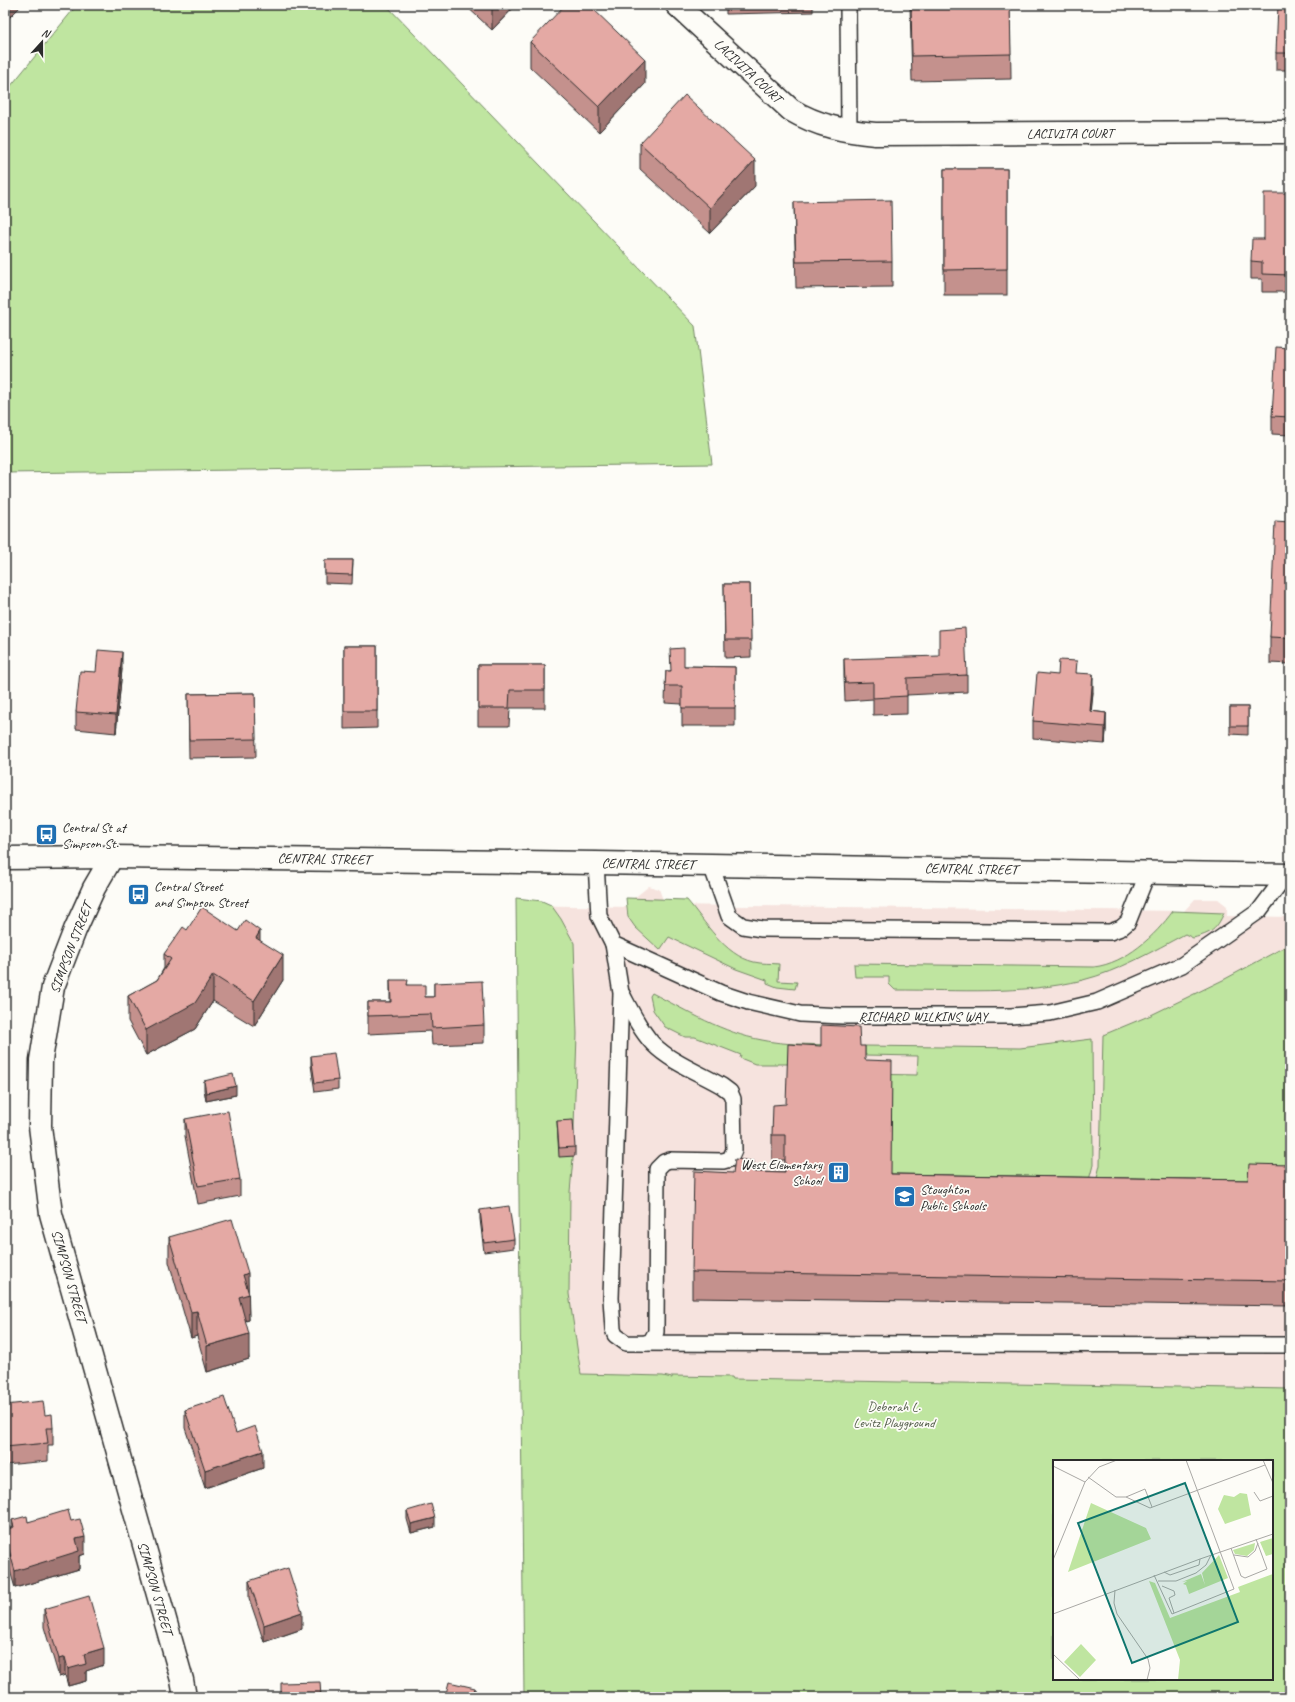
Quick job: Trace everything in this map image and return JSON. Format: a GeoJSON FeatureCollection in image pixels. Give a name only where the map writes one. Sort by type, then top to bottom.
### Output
{"type":"FeatureCollection","features":[{"type":"Feature","properties":{"kind":"street","name":"LACIVITA COURT"},"geometry":{"type":"LineString","coordinates":[[677,5],[791,110],[808,120],[849,131],[898,134],[1290,132]]}},
{"type":"Feature","properties":{"kind":"street","name":"CENTRAL STREET"},"geometry":{"type":"LineString","coordinates":[[5,858],[112,857],[596,863],[1288,875]]}},
{"type":"Feature","properties":{"kind":"street","name":"SIMPSON STREET"},"geometry":{"type":"LineString","coordinates":[[112,857],[94,888],[75,930],[54,987],[41,1060],[40,1126],[51,1214],[182,1680],[185,1697]]}},
{"type":"Feature","properties":{"kind":"lane"},"geometry":{"type":"LineString","coordinates":[[848,5],[849,131]]}},
{"type":"Feature","properties":{"kind":"lane"},"geometry":{"type":"LineString","coordinates":[[596,863],[599,916],[613,944],[621,993],[610,1298],[615,1335],[626,1343],[1290,1345]]}},
{"type":"Feature","properties":{"kind":"lane"},"geometry":{"type":"LineString","coordinates":[[711,865],[729,916],[743,926],[762,929],[1110,932],[1121,928],[1128,922],[1148,872]]}},
{"type":"Feature","properties":{"kind":"lane","name":"RICHARD WILKINS WAY"},"geometry":{"type":"LineString","coordinates":[[613,944],[721,993],[748,1002],[800,1014],[1011,1016],[1042,1014],[1097,1002],[1182,965],[1259,911],[1288,875]]}},
{"type":"Feature","properties":{"kind":"lane"},"geometry":{"type":"LineString","coordinates":[[621,993],[634,1018],[653,1044],[668,1056],[722,1086],[730,1092],[733,1099],[734,1150],[730,1159],[723,1161],[670,1160],[664,1162],[658,1168],[656,1332],[651,1341],[646,1343]]}},
{"type":"Feature","properties":{"kind":"shaded area","name":"Stoughton Public Schools"},"geometry":{"type":"Polygon","coordinates":[[[649,886],[659,889],[665,905],[1184,911],[1195,899],[1218,899],[1227,906],[1227,916],[1290,917],[1290,1697],[524,1697],[517,905],[631,907],[633,899],[649,886]]]}},
{"type":"Feature","properties":{"kind":"green space"},"geometry":{"type":"Polygon","coordinates":[[[77,5],[386,5],[695,326],[712,464],[5,473],[5,93],[77,5]]]}},
{"type":"Feature","properties":{"kind":"green space","name":"Deborah L. Levitz Playground"},"geometry":{"type":"Polygon","coordinates":[[[516,898],[542,901],[551,905],[561,919],[574,943],[577,1034],[573,1158],[570,1192],[569,1294],[581,1374],[663,1376],[672,1378],[672,1376],[732,1377],[733,1379],[1290,1389],[1290,1697],[524,1697],[516,898]]]}},
{"type":"Feature","properties":{"kind":"green space"},"geometry":{"type":"Polygon","coordinates":[[[626,898],[687,900],[724,945],[743,958],[754,962],[779,964],[778,981],[797,982],[795,989],[777,987],[767,983],[767,980],[736,969],[669,937],[660,950],[635,927],[628,917],[626,898]]]}},
{"type":"Feature","properties":{"kind":"green space"},"geometry":{"type":"Polygon","coordinates":[[[1173,911],[1224,913],[1216,927],[1205,934],[1193,938],[1185,934],[1136,960],[1110,971],[1083,980],[1060,985],[990,991],[895,990],[889,984],[889,977],[855,977],[854,964],[1094,967],[1117,960],[1139,947],[1158,930],[1173,911]]]}},
{"type":"Feature","properties":{"kind":"green space"},"geometry":{"type":"Polygon","coordinates":[[[1290,944],[1290,1191],[1091,1203],[1100,1165],[1103,1035],[1151,1015],[1225,979],[1290,944]]]}},
{"type":"Feature","properties":{"kind":"green space"},"geometry":{"type":"Polygon","coordinates":[[[652,993],[719,1027],[748,1037],[779,1043],[832,1045],[791,1064],[755,1064],[740,1058],[741,1055],[695,1037],[685,1037],[665,1027],[653,1010],[650,996],[652,993]]]}},
{"type":"Feature","properties":{"kind":"green space"},"geometry":{"type":"Polygon","coordinates":[[[1092,1039],[1093,1165],[1083,1202],[891,1199],[865,1074],[917,1075],[918,1056],[865,1055],[865,1046],[1020,1048],[1092,1039]]]}},
{"type":"Feature","properties":{"kind":"building"},"geometry":{"type":"Polygon","coordinates":[[[565,5],[589,5],[645,59],[599,107],[530,42],[565,5]]]}},
{"type":"Feature","properties":{"kind":"building"},"geometry":{"type":"Polygon","coordinates":[[[911,5],[1010,5],[1011,54],[912,56],[911,5]]]}},
{"type":"Feature","properties":{"kind":"building"},"geometry":{"type":"Polygon","coordinates":[[[1278,5],[1290,5],[1290,53],[1276,53],[1278,5]]]}},
{"type":"Feature","properties":{"kind":"building"},"geometry":{"type":"Polygon","coordinates":[[[685,95],[755,160],[710,208],[640,143],[685,95]]]}},
{"type":"Feature","properties":{"kind":"building"},"geometry":{"type":"Polygon","coordinates":[[[944,169],[1007,169],[1007,269],[944,270],[944,169]]]}},
{"type":"Feature","properties":{"kind":"building"},"geometry":{"type":"Polygon","coordinates":[[[1264,193],[1290,193],[1290,275],[1262,274],[1262,262],[1251,261],[1252,239],[1264,239],[1264,193]]]}},
{"type":"Feature","properties":{"kind":"building"},"geometry":{"type":"Polygon","coordinates":[[[891,200],[892,261],[796,262],[794,202],[891,200]]]}},
{"type":"Feature","properties":{"kind":"building"},"geometry":{"type":"Polygon","coordinates":[[[1276,347],[1290,348],[1290,417],[1272,416],[1276,347]]]}},
{"type":"Feature","properties":{"kind":"building"},"geometry":{"type":"Polygon","coordinates":[[[1275,521],[1290,522],[1290,638],[1270,637],[1275,521]]]}},
{"type":"Feature","properties":{"kind":"building"},"geometry":{"type":"Polygon","coordinates":[[[325,560],[353,560],[352,575],[325,574],[325,560]]]}},
{"type":"Feature","properties":{"kind":"building"},"geometry":{"type":"Polygon","coordinates":[[[724,584],[750,584],[751,640],[725,640],[724,584]]]}},
{"type":"Feature","properties":{"kind":"building"},"geometry":{"type":"Polygon","coordinates":[[[965,628],[967,675],[907,678],[907,696],[873,698],[873,682],[845,683],[844,659],[939,656],[939,630],[965,628]]]}},
{"type":"Feature","properties":{"kind":"building"},"geometry":{"type":"Polygon","coordinates":[[[344,646],[377,646],[377,711],[344,711],[344,646]]]}},
{"type":"Feature","properties":{"kind":"building"},"geometry":{"type":"Polygon","coordinates":[[[684,648],[684,666],[735,667],[735,708],[682,708],[682,686],[665,686],[666,671],[671,671],[670,649],[684,648]]]}},
{"type":"Feature","properties":{"kind":"building"},"geometry":{"type":"Polygon","coordinates":[[[98,650],[122,652],[116,715],[76,712],[80,671],[96,672],[98,650]]]}},
{"type":"Feature","properties":{"kind":"building"},"geometry":{"type":"Polygon","coordinates":[[[1059,660],[1077,661],[1076,673],[1093,674],[1090,711],[1106,713],[1105,727],[1033,721],[1037,673],[1058,675],[1059,660]]]}},
{"type":"Feature","properties":{"kind":"building"},"geometry":{"type":"Polygon","coordinates":[[[478,665],[545,665],[545,690],[510,690],[509,708],[478,708],[478,665]]]}},
{"type":"Feature","properties":{"kind":"building"},"geometry":{"type":"Polygon","coordinates":[[[255,693],[256,739],[189,740],[188,694],[255,693]]]}},
{"type":"Feature","properties":{"kind":"building"},"geometry":{"type":"Polygon","coordinates":[[[1230,707],[1248,707],[1248,726],[1230,726],[1230,707]]]}},
{"type":"Feature","properties":{"kind":"building"},"geometry":{"type":"Polygon","coordinates":[[[202,907],[238,931],[245,920],[260,931],[256,938],[283,955],[254,1001],[213,975],[195,1003],[146,1030],[128,996],[157,980],[171,959],[164,954],[183,927],[187,930],[202,907]]]}},
{"type":"Feature","properties":{"kind":"building"},"geometry":{"type":"Polygon","coordinates":[[[390,980],[408,980],[407,985],[425,985],[425,997],[434,997],[434,983],[482,981],[484,1025],[432,1028],[431,1014],[368,1016],[368,1002],[391,1002],[390,980]]]}},
{"type":"Feature","properties":{"kind":"building","name":"West Elementary School"},"geometry":{"type":"Polygon","coordinates":[[[821,1025],[859,1027],[860,1046],[865,1046],[865,1060],[892,1061],[891,1174],[1248,1180],[1249,1164],[1290,1165],[1290,1281],[692,1272],[694,1171],[733,1173],[735,1159],[754,1161],[754,1172],[785,1173],[785,1135],[772,1135],[773,1105],[786,1104],[788,1044],[821,1046],[821,1025]]]}},
{"type":"Feature","properties":{"kind":"building"},"geometry":{"type":"Polygon","coordinates":[[[334,1053],[338,1080],[315,1083],[311,1056],[334,1053]]]}},
{"type":"Feature","properties":{"kind":"building"},"geometry":{"type":"Polygon","coordinates":[[[233,1074],[236,1086],[206,1093],[204,1081],[233,1074]]]}},
{"type":"Feature","properties":{"kind":"building"},"geometry":{"type":"Polygon","coordinates":[[[228,1111],[240,1179],[198,1186],[185,1119],[228,1111]]]}},
{"type":"Feature","properties":{"kind":"building"},"geometry":{"type":"Polygon","coordinates":[[[573,1120],[575,1147],[559,1148],[557,1121],[573,1120]]]}},
{"type":"Feature","properties":{"kind":"building"},"geometry":{"type":"Polygon","coordinates":[[[509,1206],[514,1239],[484,1243],[480,1210],[509,1206]]]}},
{"type":"Feature","properties":{"kind":"building"},"geometry":{"type":"Polygon","coordinates":[[[232,1219],[248,1273],[243,1275],[249,1294],[239,1297],[249,1334],[207,1346],[197,1311],[191,1312],[169,1237],[232,1219]]]}},
{"type":"Feature","properties":{"kind":"building"},"geometry":{"type":"Polygon","coordinates":[[[224,1397],[236,1433],[255,1426],[263,1451],[205,1470],[185,1410],[224,1397]]]}},
{"type":"Feature","properties":{"kind":"building"},"geometry":{"type":"Polygon","coordinates":[[[43,1401],[45,1415],[52,1414],[53,1428],[46,1428],[48,1443],[5,1447],[5,1405],[43,1401]]]}},
{"type":"Feature","properties":{"kind":"building"},"geometry":{"type":"Polygon","coordinates":[[[431,1504],[435,1518],[411,1524],[407,1511],[431,1504]]]}},
{"type":"Feature","properties":{"kind":"building"},"geometry":{"type":"Polygon","coordinates":[[[68,1510],[71,1521],[80,1519],[85,1537],[76,1539],[79,1551],[15,1571],[5,1536],[5,1530],[14,1527],[12,1520],[27,1516],[28,1522],[68,1510]]]}},
{"type":"Feature","properties":{"kind":"building"},"geometry":{"type":"Polygon","coordinates":[[[288,1568],[302,1612],[264,1625],[249,1581],[288,1568]]]}},
{"type":"Feature","properties":{"kind":"building"},"geometry":{"type":"Polygon","coordinates":[[[89,1596],[104,1648],[84,1654],[86,1664],[68,1669],[65,1657],[59,1659],[44,1609],[89,1596]]]}},
{"type":"Feature","properties":{"kind":"building"},"geometry":{"type":"Polygon","coordinates":[[[320,1682],[321,1697],[281,1697],[281,1683],[320,1682]]]}},
{"type":"Feature","properties":{"kind":"building"},"geometry":{"type":"Polygon","coordinates":[[[449,1682],[475,1688],[473,1697],[445,1697],[449,1682]]]}},
{"type":"Feature","properties":{"kind":"place","name":"Central St at Simpson St."},"geometry":{"type":"Point","coordinates":[46,835]}},
{"type":"Feature","properties":{"kind":"place","name":"Central Street and Simpson Street"},"geometry":{"type":"Point","coordinates":[139,894]}},
{"type":"Feature","properties":{"kind":"place","name":"West Elementary School"},"geometry":{"type":"Point","coordinates":[838,1172]}},
{"type":"Feature","properties":{"kind":"place","name":"Stoughton Public Schools"},"geometry":{"type":"Point","coordinates":[905,1197]}}]}
